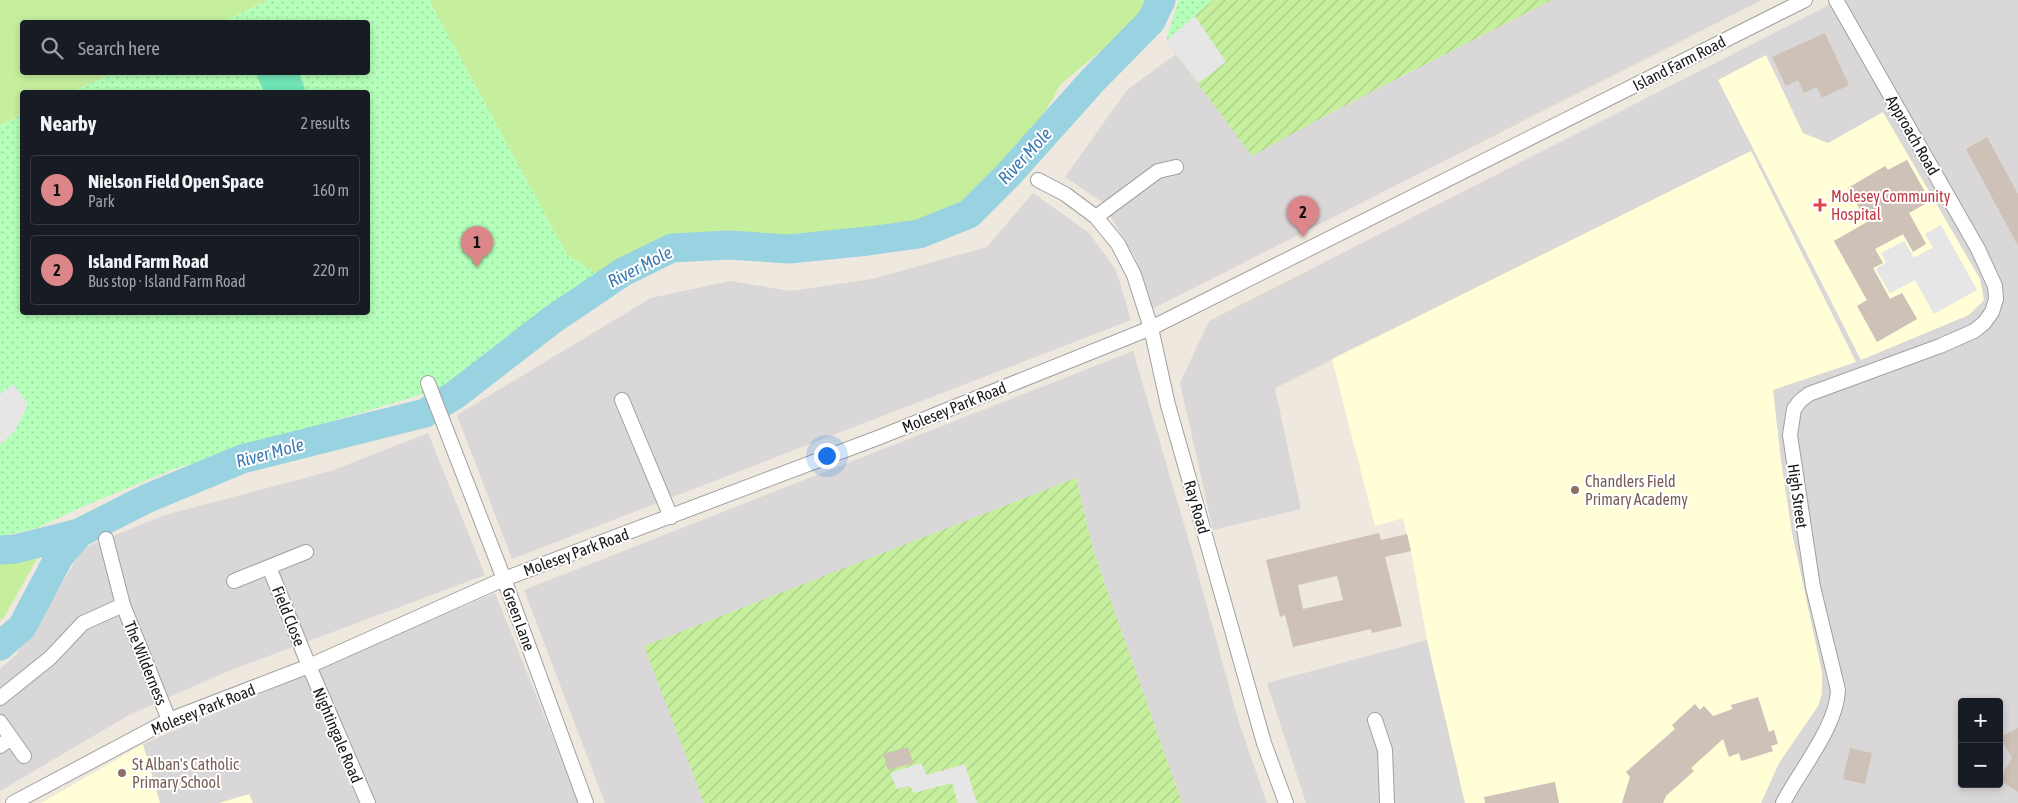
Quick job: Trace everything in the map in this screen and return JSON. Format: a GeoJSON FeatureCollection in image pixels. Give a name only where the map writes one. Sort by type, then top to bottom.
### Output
{"type":"FeatureCollection","features":[{"type":"Feature","properties":{"kind":"street","name":"Island Farm Road"},"geometry":{"type":"LineString","coordinates":[[1151,328],[1805,0]]}},
{"type":"Feature","properties":{"kind":"street","name":"Approach Road"},"geometry":{"type":"LineString","coordinates":[[1836,0],[1978,249],[1994,286],[1996,299]]}},
{"type":"Feature","properties":{"kind":"street"},"geometry":{"type":"LineString","coordinates":[[1096,217],[1158,171],[1176,167]]}},
{"type":"Feature","properties":{"kind":"street","name":"Ray Road"},"geometry":{"type":"LineString","coordinates":[[1038,180],[1065,194],[1096,217],[1118,244],[1134,275],[1151,328],[1168,405],[1264,743],[1286,803]]}},
{"type":"Feature","properties":{"kind":"street","name":"High Street"},"geometry":{"type":"LineString","coordinates":[[1783,803],[1831,719],[1838,703],[1838,690],[1813,588],[1800,509],[1790,435],[1794,409],[1809,394],[1940,346],[1974,331],[1984,323],[1992,312],[1996,299]]}},
{"type":"Feature","properties":{"kind":"street","name":"Molesey Park Road"},"geometry":{"type":"LineString","coordinates":[[13,803],[169,720],[309,666],[504,579],[880,437],[1151,328]]}},
{"type":"Feature","properties":{"kind":"street","name":"Green Lane"},"geometry":{"type":"LineString","coordinates":[[429,388],[504,579],[586,803]]}},
{"type":"Feature","properties":{"kind":"street"},"geometry":{"type":"LineString","coordinates":[[622,400],[671,517]]}},
{"type":"Feature","properties":{"kind":"street","name":"The Wilderness"},"geometry":{"type":"LineString","coordinates":[[106,540],[123,605],[169,720]]}},
{"type":"Feature","properties":{"kind":"street","name":"Field Close"},"geometry":{"type":"LineString","coordinates":[[234,581],[306,552]]}},
{"type":"Feature","properties":{"kind":"street","name":"Field Close"},"geometry":{"type":"LineString","coordinates":[[269,566],[309,666]]}},
{"type":"Feature","properties":{"kind":"street","name":"The Wilderness"},"geometry":{"type":"LineString","coordinates":[[0,698],[50,658],[83,623],[123,605]]}},
{"type":"Feature","properties":{"kind":"street","name":"Nightingale Road"},"geometry":{"type":"LineString","coordinates":[[309,666],[368,803]]}},
{"type":"Feature","properties":{"kind":"street"},"geometry":{"type":"LineString","coordinates":[[1375,720],[1385,750],[1387,803]]}},
{"type":"Feature","properties":{"kind":"street"},"geometry":{"type":"LineString","coordinates":[[0,722],[6,742],[24,756]]}},
{"type":"Feature","properties":{"kind":"shaded area"},"geometry":{"type":"Polygon","coordinates":[[[1552,0],[1762,0],[1152,309],[1136,259],[1102,202],[1065,177],[1127,90],[1176,54],[1252,155],[1552,0]]]}},
{"type":"Feature","properties":{"kind":"shaded area"},"geometry":{"type":"Polygon","coordinates":[[[1839,0],[2018,0],[2018,803],[1761,803],[1779,763],[1818,706],[1822,693],[1822,673],[1792,533],[1773,390],[1855,362],[1751,151],[1275,388],[1301,509],[1213,530],[1180,383],[1209,321],[1839,0]]]}},
{"type":"Feature","properties":{"kind":"shaded area"},"geometry":{"type":"Polygon","coordinates":[[[1195,16],[1226,62],[1198,83],[1166,41],[1195,16]]]}},
{"type":"Feature","properties":{"kind":"shaded area","name":"Molesey Community Hospital"},"geometry":{"type":"Polygon","coordinates":[[[1766,55],[1803,133],[1828,143],[1883,112],[1980,279],[1984,300],[1969,315],[1861,360],[1718,80],[1766,55]],[[1907,160],[1888,170],[1885,167],[1848,188],[1860,209],[1878,198],[1886,212],[1834,241],[1867,300],[1877,342],[1917,319],[1902,293],[1890,299],[1873,268],[1883,263],[1875,249],[1903,234],[1913,251],[1926,244],[1909,213],[1930,201],[1907,160]],[[1904,241],[1886,263],[1876,269],[1890,293],[1915,279],[1933,248],[1914,258],[1904,241]]]}},
{"type":"Feature","properties":{"kind":"shaded area","name":"Chandlers Field Primary Academy"},"geometry":{"type":"Polygon","coordinates":[[[1751,151],[1856,362],[1773,390],[1792,533],[1822,673],[1822,693],[1818,706],[1779,763],[1761,803],[1663,803],[1666,796],[1689,766],[1729,734],[1704,706],[1700,710],[1695,705],[1672,725],[1675,729],[1626,772],[1630,777],[1622,803],[1559,803],[1554,782],[1499,794],[1501,803],[1465,803],[1427,640],[1403,518],[1375,526],[1332,359],[1751,151]],[[1758,697],[1731,705],[1729,756],[1739,753],[1742,761],[1773,751],[1771,746],[1774,730],[1769,732],[1758,697]]]}},
{"type":"Feature","properties":{"kind":"shaded area"},"geometry":{"type":"Polygon","coordinates":[[[1033,193],[1089,233],[1116,270],[1131,320],[512,559],[457,415],[651,298],[730,281],[791,291],[872,279],[987,247],[1033,193]]]}},
{"type":"Feature","properties":{"kind":"shaded area"},"geometry":{"type":"Polygon","coordinates":[[[1941,225],[1977,290],[1934,314],[1915,280],[1890,293],[1876,269],[1886,263],[1881,253],[1904,241],[1914,258],[1933,248],[1925,234],[1941,225]]]}},
{"type":"Feature","properties":{"kind":"shaded area"},"geometry":{"type":"Polygon","coordinates":[[[1133,351],[1191,548],[1239,723],[1267,803],[1182,803],[1093,550],[1076,478],[645,646],[704,803],[605,803],[524,590],[1133,351]]]}},
{"type":"Feature","properties":{"kind":"shaded area"},"geometry":{"type":"Polygon","coordinates":[[[13,384],[28,404],[16,429],[2,444],[0,443],[0,394],[13,384]]]}},
{"type":"Feature","properties":{"kind":"shaded area"},"geometry":{"type":"Polygon","coordinates":[[[428,433],[485,575],[226,672],[129,715],[0,791],[0,669],[16,655],[83,548],[165,515],[331,471],[428,433]]]}},
{"type":"Feature","properties":{"kind":"shaded area"},"geometry":{"type":"Polygon","coordinates":[[[495,593],[579,803],[41,803],[143,744],[495,593]]]}},
{"type":"Feature","properties":{"kind":"shaded area"},"geometry":{"type":"Polygon","coordinates":[[[1427,640],[1465,803],[1306,803],[1267,683],[1427,640]]]}},
{"type":"Feature","properties":{"kind":"shaded area","name":"St Alban's Catholic Primary School"},"geometry":{"type":"Polygon","coordinates":[[[143,744],[160,803],[41,803],[143,744]]]}},
{"type":"Feature","properties":{"kind":"shaded area"},"geometry":{"type":"Polygon","coordinates":[[[921,763],[927,775],[965,764],[977,803],[958,803],[952,783],[914,793],[910,786],[897,789],[890,773],[921,763]]]}},
{"type":"Feature","properties":{"kind":"shaded area","name":"St Alban's Catholic Primary School"},"geometry":{"type":"Polygon","coordinates":[[[249,794],[253,803],[219,803],[249,794]]]}},
{"type":"Feature","properties":{"kind":"green space"},"geometry":{"type":"Polygon","coordinates":[[[0,0],[269,0],[225,20],[20,20],[20,75],[109,75],[76,90],[20,90],[20,116],[0,125],[0,0]]]}},
{"type":"Feature","properties":{"kind":"green space"},"geometry":{"type":"Polygon","coordinates":[[[269,0],[429,0],[567,255],[604,278],[531,324],[448,383],[430,392],[174,469],[37,528],[0,537],[0,125],[20,116],[20,315],[370,315],[370,90],[76,90],[109,75],[370,75],[370,20],[225,20],[269,0]]]}},
{"type":"Feature","properties":{"kind":"green space"},"geometry":{"type":"Polygon","coordinates":[[[429,0],[1150,0],[1148,8],[1133,24],[1061,84],[1033,132],[966,199],[927,218],[878,230],[799,240],[714,231],[645,245],[604,278],[567,255],[429,0]]]}},
{"type":"Feature","properties":{"kind":"green space"},"geometry":{"type":"Polygon","coordinates":[[[1179,0],[1213,0],[1166,41],[1179,0]]]}},
{"type":"Feature","properties":{"kind":"green space"},"geometry":{"type":"Polygon","coordinates":[[[1213,0],[1552,0],[1334,111],[1252,156],[1166,41],[1213,0]]]}},
{"type":"Feature","properties":{"kind":"green space"},"geometry":{"type":"Polygon","coordinates":[[[257,75],[300,75],[305,90],[263,90],[257,75]]]}},
{"type":"Feature","properties":{"kind":"green space"},"geometry":{"type":"Polygon","coordinates":[[[1076,478],[1093,550],[1182,803],[704,803],[644,646],[1076,478]]]}},
{"type":"Feature","properties":{"kind":"green space"},"geometry":{"type":"Polygon","coordinates":[[[38,557],[3,619],[0,619],[0,561],[38,557]]]}},
{"type":"Feature","properties":{"kind":"building"},"geometry":{"type":"Polygon","coordinates":[[[1825,33],[1849,85],[1822,98],[1817,87],[1804,93],[1798,80],[1786,86],[1772,57],[1825,33]]]}},
{"type":"Feature","properties":{"kind":"building"},"geometry":{"type":"Polygon","coordinates":[[[1987,137],[2018,194],[2018,246],[1966,149],[1987,137]]]}},
{"type":"Feature","properties":{"kind":"building"},"geometry":{"type":"Polygon","coordinates":[[[1907,160],[1930,201],[1909,213],[1926,244],[1913,252],[1903,234],[1875,249],[1883,263],[1873,268],[1890,299],[1902,293],[1917,319],[1877,342],[1857,306],[1867,300],[1834,241],[1867,222],[1848,188],[1885,166],[1888,170],[1907,160]]]}},
{"type":"Feature","properties":{"kind":"building"},"geometry":{"type":"Polygon","coordinates":[[[1379,533],[1381,540],[1407,534],[1411,551],[1385,557],[1402,626],[1372,633],[1371,629],[1293,647],[1285,615],[1280,617],[1266,560],[1379,533]],[[1337,576],[1298,585],[1303,609],[1343,600],[1337,576]]]}},
{"type":"Feature","properties":{"kind":"building"},"geometry":{"type":"Polygon","coordinates":[[[1758,697],[1769,732],[1774,730],[1778,744],[1771,746],[1773,751],[1741,761],[1739,753],[1729,757],[1723,739],[1691,768],[1694,771],[1666,796],[1663,803],[1622,803],[1630,777],[1626,772],[1675,729],[1672,725],[1695,704],[1700,710],[1704,706],[1713,716],[1733,709],[1731,705],[1758,697]]]}},
{"type":"Feature","properties":{"kind":"building"},"geometry":{"type":"Polygon","coordinates":[[[2018,728],[2018,792],[2003,783],[2003,773],[2012,758],[2003,742],[2003,736],[2018,728]]]}},
{"type":"Feature","properties":{"kind":"building"},"geometry":{"type":"Polygon","coordinates":[[[908,747],[913,763],[888,770],[883,754],[908,747]]]}},
{"type":"Feature","properties":{"kind":"building"},"geometry":{"type":"Polygon","coordinates":[[[1850,748],[1872,753],[1865,784],[1843,779],[1850,748]]]}},
{"type":"Feature","properties":{"kind":"building"},"geometry":{"type":"Polygon","coordinates":[[[1555,782],[1559,803],[1485,803],[1484,797],[1555,782]]]}},
{"type":"Feature","properties":{"kind":"waterway","name":"River Mole"},"geometry":{"type":"LineString","coordinates":[[0,550],[15,549],[79,533],[146,499],[242,459],[425,413],[455,395],[552,320],[623,272],[672,248],[729,245],[789,249],[868,241],[919,234],[969,214],[1008,175],[1093,80],[1151,21],[1161,0]]}},
{"type":"Feature","properties":{"kind":"waterway","name":"River Mole"},"geometry":{"type":"LineString","coordinates":[[0,646],[22,627],[59,557],[79,533]]}},
{"type":"Feature","properties":{"kind":"place","name":"Molesey Community Hospital"},"geometry":{"type":"Point","coordinates":[1820,205]}},
{"type":"Feature","properties":{"kind":"place","name":"Island Farm Road"},"geometry":{"type":"Point","coordinates":[1303,237]}},
{"type":"Feature","properties":{"kind":"place","name":"Nielson Field Open Space"},"geometry":{"type":"Point","coordinates":[477,267]}},
{"type":"Feature","properties":{"kind":"place","name":"Chandlers Field Primary Academy"},"geometry":{"type":"Point","coordinates":[1575,490]}},
{"type":"Feature","properties":{"kind":"place","name":"St Alban's Catholic Primary School"},"geometry":{"type":"Point","coordinates":[122,773]}}]}
